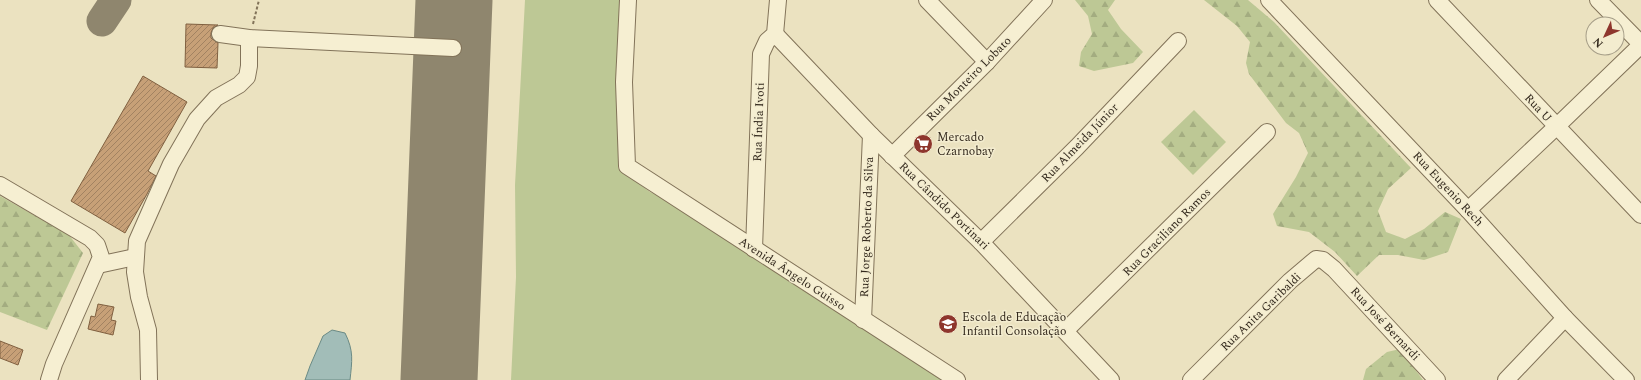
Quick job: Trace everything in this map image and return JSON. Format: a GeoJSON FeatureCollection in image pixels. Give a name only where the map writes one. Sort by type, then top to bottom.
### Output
{"type":"FeatureCollection","features":[{"type":"Feature","properties":{"kind":"street","name":"Avenida Ângelo Guisso"},"geometry":{"type":"LineString","coordinates":[[628,0],[624,82],[627,166],[958,380]]}},
{"type":"Feature","properties":{"kind":"street"},"geometry":{"type":"LineString","coordinates":[[775,34],[778,0]]}},
{"type":"Feature","properties":{"kind":"street"},"geometry":{"type":"LineString","coordinates":[[927,0],[987,62]]}},
{"type":"Feature","properties":{"kind":"street","name":"Rua Monteiro Lobato"},"geometry":{"type":"LineString","coordinates":[[892,156],[987,62],[1044,0]]}},
{"type":"Feature","properties":{"kind":"street","name":"Rua U"},"geometry":{"type":"LineString","coordinates":[[1436,0],[1641,215]]}},
{"type":"Feature","properties":{"kind":"street"},"geometry":{"type":"LineString","coordinates":[[1468,210],[1641,44],[1598,0]]}},
{"type":"Feature","properties":{"kind":"street","name":"Rua Eugenio Rech"},"geometry":{"type":"LineString","coordinates":[[1275,2],[1468,210],[1565,318],[1626,380]]}},
{"type":"Feature","properties":{"kind":"street"},"geometry":{"type":"LineString","coordinates":[[220,34],[249,38],[453,48]]}},
{"type":"Feature","properties":{"kind":"street","name":"Rua Cândido Portinari"},"geometry":{"type":"LineString","coordinates":[[775,34],[871,135],[981,242],[1111,380]]}},
{"type":"Feature","properties":{"kind":"street","name":"Rua Índia Ivoti"},"geometry":{"type":"LineString","coordinates":[[754,249],[761,54],[767,41],[775,34]]}},
{"type":"Feature","properties":{"kind":"street"},"geometry":{"type":"LineString","coordinates":[[149,380],[148,330],[139,297],[135,272],[137,241],[171,164],[197,119],[216,98],[239,85],[247,77],[249,66],[249,38]]}},
{"type":"Feature","properties":{"kind":"street","name":"Rua Almeida Júnior"},"geometry":{"type":"LineString","coordinates":[[981,242],[1077,147],[1178,41]]}},
{"type":"Feature","properties":{"kind":"street","name":"Rua Graciliano Ramos"},"geometry":{"type":"LineString","coordinates":[[1065,331],[1268,132]]}},
{"type":"Feature","properties":{"kind":"street","name":"Rua Jorge Roberto da Silva"},"geometry":{"type":"LineString","coordinates":[[863,320],[871,135]]}},
{"type":"Feature","properties":{"kind":"street"},"geometry":{"type":"LineString","coordinates":[[0,185],[90,238],[97,245],[101,257],[54,364],[49,380]]}},
{"type":"Feature","properties":{"kind":"street"},"geometry":{"type":"LineString","coordinates":[[98,265],[135,257]]}},
{"type":"Feature","properties":{"kind":"street","name":"Rua Anita Garibaldi"},"geometry":{"type":"LineString","coordinates":[[1191,380],[1290,281],[1316,259],[1323,260],[1334,269]]}},
{"type":"Feature","properties":{"kind":"street","name":"Rua José Bernardi"},"geometry":{"type":"LineString","coordinates":[[1334,269],[1437,380]]}},
{"type":"Feature","properties":{"kind":"street"},"geometry":{"type":"LineString","coordinates":[[1506,380],[1565,318]]}},
{"type":"Feature","properties":{"kind":"path"},"geometry":{"type":"LineString","coordinates":[[249,38],[259,0]]}},
{"type":"Feature","properties":{"kind":"green space"},"geometry":{"type":"Polygon","coordinates":[[[525,0],[620,0],[618,168],[650,192],[667,200],[947,380],[511,380],[516,277],[515,185],[525,0]]]}},
{"type":"Feature","properties":{"kind":"green space"},"geometry":{"type":"Polygon","coordinates":[[[1075,0],[1115,0],[1108,10],[1121,29],[1143,52],[1133,63],[1094,71],[1079,66],[1081,52],[1092,34],[1088,16],[1075,0]]]}},
{"type":"Feature","properties":{"kind":"green space"},"geometry":{"type":"Polygon","coordinates":[[[1204,0],[1248,0],[1274,22],[1411,168],[1388,189],[1378,211],[1386,232],[1405,239],[1424,229],[1445,212],[1461,219],[1448,252],[1424,260],[1398,255],[1379,255],[1357,276],[1335,252],[1309,232],[1277,226],[1273,214],[1296,177],[1308,153],[1299,133],[1286,123],[1249,74],[1246,63],[1250,42],[1237,26],[1204,0]]]}},
{"type":"Feature","properties":{"kind":"green space"},"geometry":{"type":"Polygon","coordinates":[[[1194,110],[1226,142],[1193,175],[1161,142],[1194,110]]]}},
{"type":"Feature","properties":{"kind":"green space"},"geometry":{"type":"Polygon","coordinates":[[[0,196],[69,235],[83,253],[47,330],[0,312],[0,196]]]}},
{"type":"Feature","properties":{"kind":"green space"},"geometry":{"type":"Polygon","coordinates":[[[1400,349],[1423,380],[1363,380],[1366,369],[1387,352],[1400,349]]]}},
{"type":"Feature","properties":{"kind":"water"},"geometry":{"type":"Polygon","coordinates":[[[332,330],[345,333],[348,339],[352,356],[350,380],[305,380],[323,336],[332,330]]]}},
{"type":"Feature","properties":{"kind":"building"},"geometry":{"type":"Polygon","coordinates":[[[186,24],[218,25],[213,28],[211,33],[211,38],[218,43],[217,68],[185,67],[186,24]]]}},
{"type":"Feature","properties":{"kind":"building"},"geometry":{"type":"Polygon","coordinates":[[[143,76],[187,102],[148,171],[156,176],[125,233],[71,201],[143,76]]]}},
{"type":"Feature","properties":{"kind":"building"},"geometry":{"type":"Polygon","coordinates":[[[98,304],[114,307],[111,320],[116,321],[113,335],[88,329],[91,316],[95,317],[98,304]]]}},
{"type":"Feature","properties":{"kind":"building"},"geometry":{"type":"Polygon","coordinates":[[[0,341],[23,350],[18,365],[0,358],[0,341]]]}},
{"type":"Feature","properties":{"kind":"taxiway"},"geometry":{"type":"LineString","coordinates":[[102,21],[116,0]]}},
{"type":"Feature","properties":{"kind":"taxiway"},"geometry":{"type":"LineString","coordinates":[[450,0],[454,12]]}},
{"type":"Feature","properties":{"kind":"runway"},"geometry":{"type":"LineString","coordinates":[[439,380],[454,0]]}},
{"type":"Feature","properties":{"kind":"place","name":"Mercado Czarnobay"},"geometry":{"type":"Point","coordinates":[923,144]}},
{"type":"Feature","properties":{"kind":"place","name":"Escola de Educação Infantil Consolação"},"geometry":{"type":"Point","coordinates":[948,324]}}]}
